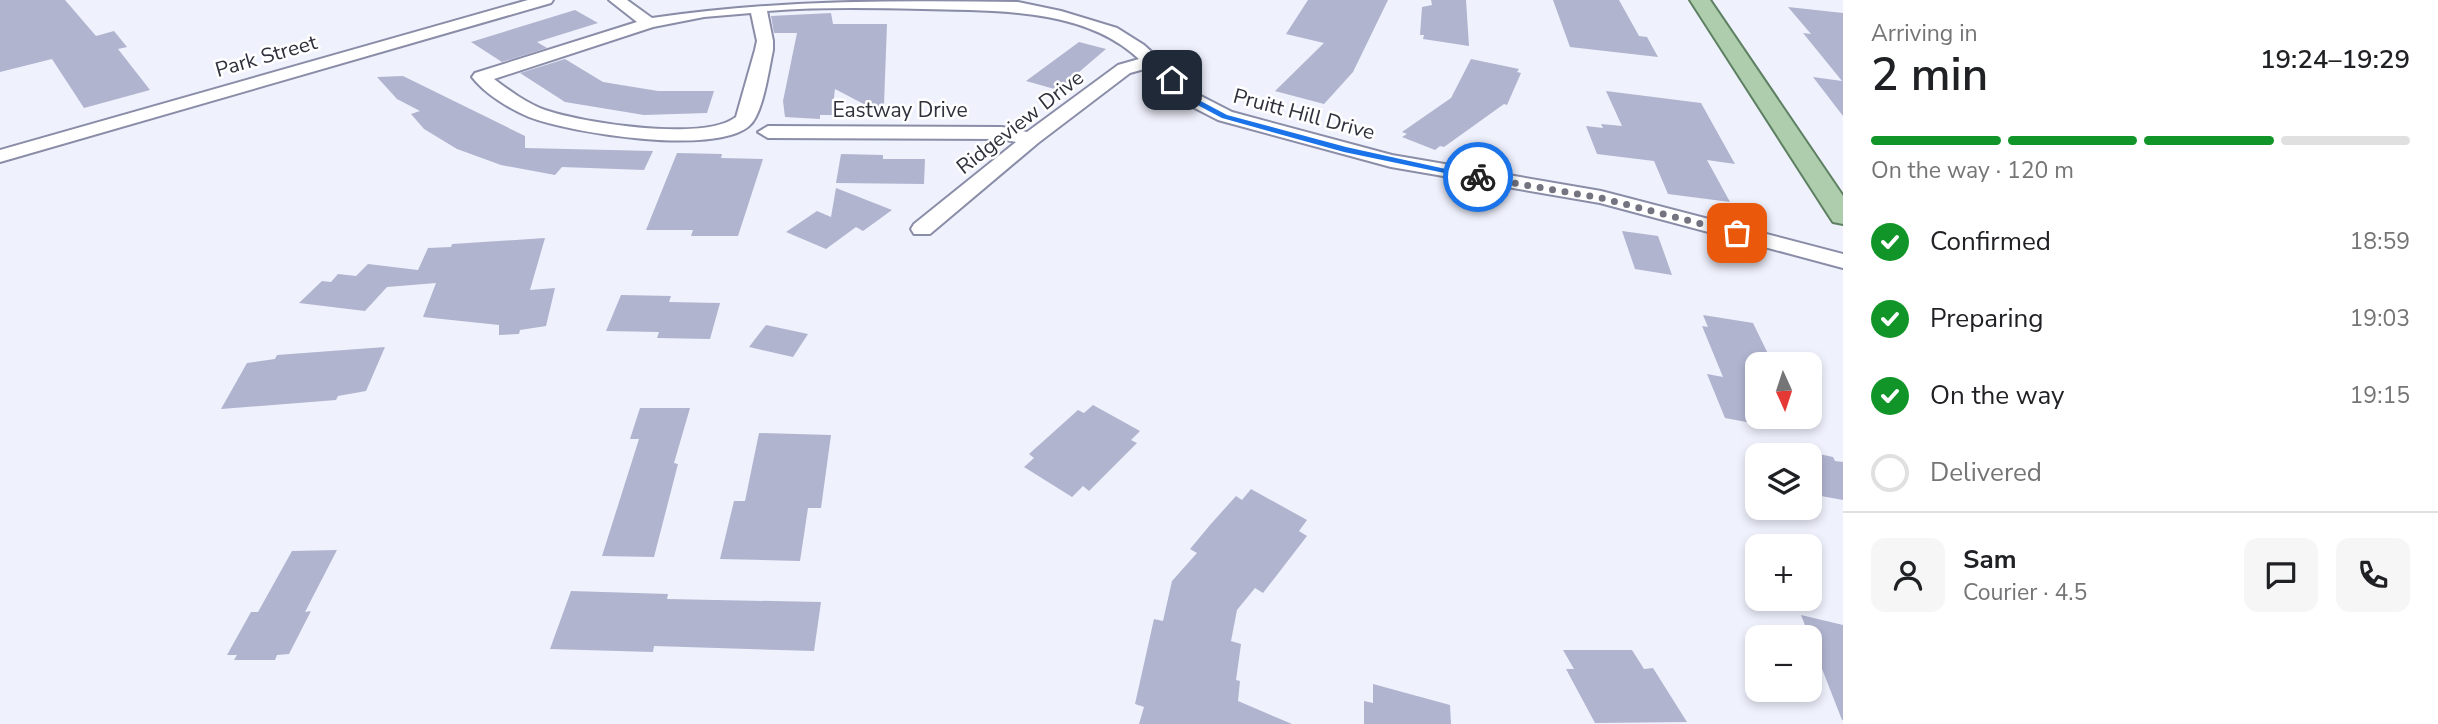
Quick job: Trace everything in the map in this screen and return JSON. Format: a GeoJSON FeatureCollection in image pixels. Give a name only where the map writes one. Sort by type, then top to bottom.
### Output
{"type":"FeatureCollection","features":[{"type":"Feature","properties":{"kind":"main road"},"geometry":{"type":"LineString","coordinates":[[1700,0],[1843,216]]}},
{"type":"Feature","properties":{"kind":"street","name":"Park Street"},"geometry":{"type":"LineString","coordinates":[[0,156],[545,0]]}},
{"type":"Feature","properties":{"kind":"street"},"geometry":{"type":"LineString","coordinates":[[617,0],[649,23]]}},
{"type":"Feature","properties":{"kind":"street","name":"Pruitt Hill Drive"},"geometry":{"type":"LineString","coordinates":[[758,6],[764,50],[745,119],[735,127],[718,132],[645,133],[576,125],[527,109],[481,77],[649,23],[693,13],[758,6],[844,2],[1018,7],[1055,14],[1111,32],[1129,42],[1152,61],[1192,99],[1206,108],[1253,125],[1391,161],[1601,198],[1843,261]]}},
{"type":"Feature","properties":{"kind":"street","name":"Ridgeview Drive"},"geometry":{"type":"LineString","coordinates":[[922,229],[1031,139],[1124,69],[1152,61]]}},
{"type":"Feature","properties":{"kind":"street","name":"Eastway Drive"},"geometry":{"type":"LineString","coordinates":[[768,132],[1002,133],[1031,139]]}},
{"type":"Feature","properties":{"kind":"building"},"geometry":{"type":"Polygon","coordinates":[[[0,0],[65,0],[96,36],[114,31],[127,47],[118,49],[150,90],[84,108],[52,59],[0,72],[0,0]]]}},
{"type":"Feature","properties":{"kind":"building"},"geometry":{"type":"Polygon","coordinates":[[[1308,0],[1388,0],[1353,72],[1324,104],[1275,91],[1324,43],[1286,34],[1308,0]]]}},
{"type":"Feature","properties":{"kind":"building"},"geometry":{"type":"Polygon","coordinates":[[[1431,0],[1466,0],[1469,46],[1423,39],[1424,35],[1420,35],[1422,7],[1432,5],[1431,0]]]}},
{"type":"Feature","properties":{"kind":"building"},"geometry":{"type":"Polygon","coordinates":[[[1553,0],[1619,0],[1639,36],[1647,37],[1658,57],[1570,47],[1553,0]]]}},
{"type":"Feature","properties":{"kind":"building"},"geometry":{"type":"Polygon","coordinates":[[[1788,7],[1843,13],[1843,116],[1813,77],[1842,81],[1803,33],[1811,34],[1788,7]]]}},
{"type":"Feature","properties":{"kind":"building"},"geometry":{"type":"Polygon","coordinates":[[[575,10],[598,23],[537,42],[547,48],[502,62],[471,42],[575,10]]]}},
{"type":"Feature","properties":{"kind":"building"},"geometry":{"type":"Polygon","coordinates":[[[831,13],[833,24],[887,24],[884,104],[875,110],[835,89],[832,115],[820,115],[820,119],[785,117],[783,101],[797,33],[774,33],[771,16],[831,13]]]}},
{"type":"Feature","properties":{"kind":"building"},"geometry":{"type":"Polygon","coordinates":[[[1079,42],[1106,49],[1058,90],[1026,81],[1079,42]]]}},
{"type":"Feature","properties":{"kind":"building"},"geometry":{"type":"Polygon","coordinates":[[[565,59],[603,82],[658,91],[714,91],[707,113],[644,115],[565,102],[520,73],[565,59]]]}},
{"type":"Feature","properties":{"kind":"building"},"geometry":{"type":"Polygon","coordinates":[[[1471,59],[1519,69],[1517,72],[1521,73],[1507,105],[1504,104],[1444,147],[1440,146],[1435,150],[1402,137],[1407,134],[1402,132],[1451,98],[1471,59]]]}},
{"type":"Feature","properties":{"kind":"building"},"geometry":{"type":"Polygon","coordinates":[[[403,76],[525,136],[525,148],[653,151],[644,170],[562,167],[555,175],[501,165],[457,149],[424,129],[411,114],[420,111],[397,99],[377,77],[403,76]]]}},
{"type":"Feature","properties":{"kind":"building"},"geometry":{"type":"Polygon","coordinates":[[[1606,91],[1701,103],[1735,164],[1707,160],[1730,202],[1668,194],[1654,161],[1597,154],[1586,126],[1622,126],[1606,91]]]}},
{"type":"Feature","properties":{"kind":"building"},"geometry":{"type":"Polygon","coordinates":[[[677,153],[722,154],[721,158],[763,159],[738,236],[691,236],[693,230],[646,230],[677,153]]]}},
{"type":"Feature","properties":{"kind":"building"},"geometry":{"type":"Polygon","coordinates":[[[841,154],[883,155],[883,159],[925,159],[924,184],[836,183],[841,154]]]}},
{"type":"Feature","properties":{"kind":"building"},"geometry":{"type":"Polygon","coordinates":[[[836,188],[892,210],[863,231],[856,227],[826,249],[786,232],[817,211],[831,217],[836,188]]]}},
{"type":"Feature","properties":{"kind":"building"},"geometry":{"type":"Polygon","coordinates":[[[1622,231],[1658,236],[1672,275],[1635,269],[1622,231]]]}},
{"type":"Feature","properties":{"kind":"building"},"geometry":{"type":"Polygon","coordinates":[[[545,238],[530,290],[555,288],[546,326],[520,330],[519,334],[499,335],[499,325],[423,317],[436,283],[387,287],[365,311],[299,303],[322,281],[331,282],[338,274],[356,276],[368,264],[418,270],[428,248],[545,238]]]}},
{"type":"Feature","properties":{"kind":"building"},"geometry":{"type":"Polygon","coordinates":[[[621,295],[671,296],[669,302],[720,303],[710,339],[657,338],[659,332],[606,331],[621,295]]]}},
{"type":"Feature","properties":{"kind":"building"},"geometry":{"type":"Polygon","coordinates":[[[1703,315],[1753,323],[1767,352],[1745,352],[1745,422],[1725,418],[1707,374],[1723,377],[1702,326],[1708,327],[1703,315]]]}},
{"type":"Feature","properties":{"kind":"building"},"geometry":{"type":"Polygon","coordinates":[[[766,325],[808,334],[793,357],[749,347],[766,325]]]}},
{"type":"Feature","properties":{"kind":"building"},"geometry":{"type":"Polygon","coordinates":[[[385,347],[366,391],[338,396],[336,400],[221,409],[247,363],[275,359],[277,355],[385,347]]]}},
{"type":"Feature","properties":{"kind":"building"},"geometry":{"type":"Polygon","coordinates":[[[1093,405],[1140,431],[1131,440],[1137,443],[1089,491],[1083,486],[1072,497],[1024,467],[1034,458],[1029,454],[1078,410],[1084,413],[1093,405]]]}},
{"type":"Feature","properties":{"kind":"building"},"geometry":{"type":"Polygon","coordinates":[[[640,408],[690,408],[674,463],[678,464],[654,557],[602,556],[639,439],[630,439],[640,408]]]}},
{"type":"Feature","properties":{"kind":"building"},"geometry":{"type":"Polygon","coordinates":[[[759,433],[831,435],[821,508],[808,508],[800,561],[720,559],[734,501],[745,501],[759,433]]]}},
{"type":"Feature","properties":{"kind":"building"},"geometry":{"type":"Polygon","coordinates":[[[1822,455],[1843,462],[1843,500],[1822,496],[1822,455]]]}},
{"type":"Feature","properties":{"kind":"building"},"geometry":{"type":"Polygon","coordinates":[[[1251,489],[1307,520],[1299,531],[1307,536],[1263,593],[1255,588],[1237,610],[1231,641],[1241,644],[1236,680],[1240,681],[1238,701],[1292,724],[1139,724],[1144,707],[1135,704],[1154,619],[1163,621],[1172,581],[1197,553],[1190,549],[1210,525],[1236,496],[1242,500],[1251,489]]]}},
{"type":"Feature","properties":{"kind":"building"},"geometry":{"type":"Polygon","coordinates":[[[337,550],[305,612],[311,611],[289,654],[277,655],[275,660],[234,660],[237,655],[227,655],[251,612],[258,612],[292,551],[337,550]]]}},
{"type":"Feature","properties":{"kind":"building"},"geometry":{"type":"Polygon","coordinates":[[[571,591],[668,594],[667,599],[821,602],[814,651],[654,646],[653,652],[550,649],[571,591]]]}},
{"type":"Feature","properties":{"kind":"building"},"geometry":{"type":"Polygon","coordinates":[[[1801,615],[1843,625],[1843,720],[1822,669],[1822,625],[1805,625],[1801,615]]]}},
{"type":"Feature","properties":{"kind":"building"},"geometry":{"type":"Polygon","coordinates":[[[1563,650],[1632,650],[1644,669],[1653,668],[1687,722],[1595,723],[1566,669],[1574,669],[1563,650]]]}},
{"type":"Feature","properties":{"kind":"building"},"geometry":{"type":"Polygon","coordinates":[[[1373,684],[1450,705],[1451,724],[1364,724],[1364,701],[1373,703],[1373,684]]]}},
{"type":"Feature","properties":{"kind":"way so far"},"geometry":{"type":"LineString","coordinates":[[1478,177],[1567,190],[1737,233]]}},
{"type":"Feature","properties":{"kind":"route"},"geometry":{"type":"LineString","coordinates":[[1172,80],[1192,99],[1224,116],[1344,150],[1478,177]]}}]}
